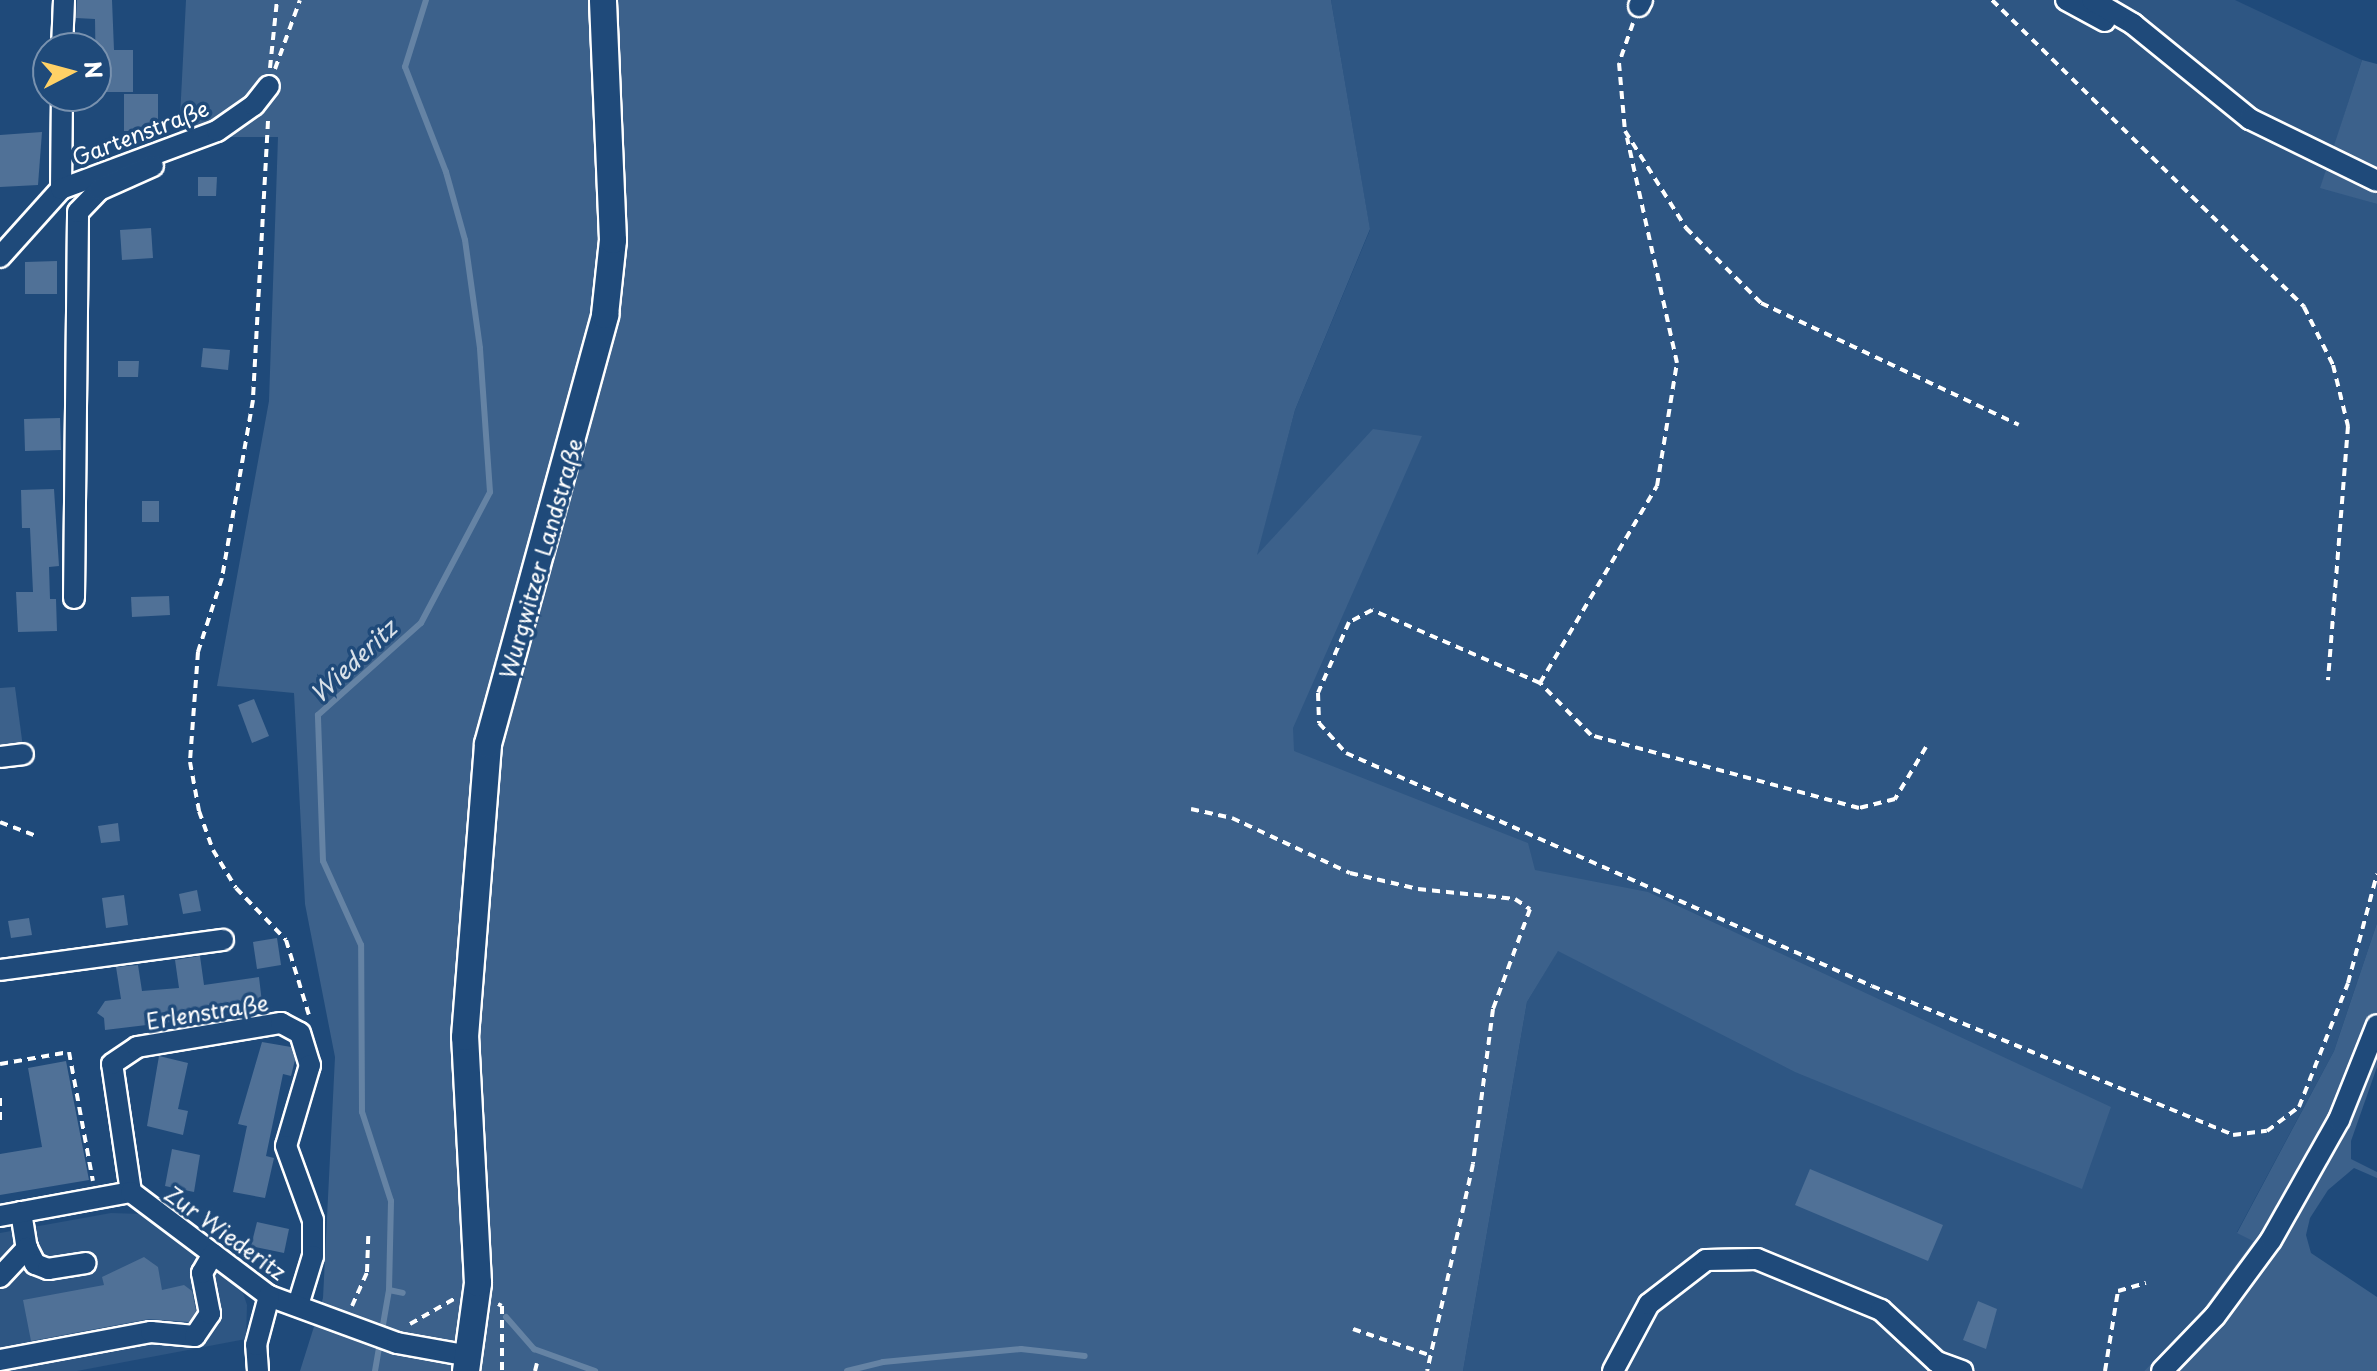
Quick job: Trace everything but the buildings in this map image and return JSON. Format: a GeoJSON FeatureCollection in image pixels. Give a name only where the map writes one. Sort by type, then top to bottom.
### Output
{"type":"FeatureCollection","features":[{"type":"Feature","properties":{"kind":"main road","name":"Wurgwitzer Landstraße"},"geometry":{"type":"LineString","coordinates":[[468,1364],[478,1283],[465,1117],[469,958],[488,744],[605,315],[613,240],[603,0]]}},
{"type":"Feature","properties":{"kind":"street"},"geometry":{"type":"LineString","coordinates":[[63,32],[64,0]]}},
{"type":"Feature","properties":{"kind":"street"},"geometry":{"type":"LineString","coordinates":[[2066,0],[2165,50]]}},
{"type":"Feature","properties":{"kind":"street"},"geometry":{"type":"LineString","coordinates":[[2092,0],[2165,50],[2250,119],[2377,181]]}},
{"type":"Feature","properties":{"kind":"street","name":"Gartenstraße"},"geometry":{"type":"LineString","coordinates":[[0,257],[61,189],[217,131],[254,105],[269,86]]}},
{"type":"Feature","properties":{"kind":"street","name":"Gartenstraße"},"geometry":{"type":"LineString","coordinates":[[61,189],[62,112]]}},
{"type":"Feature","properties":{"kind":"street"},"geometry":{"type":"LineString","coordinates":[[74,598],[78,212],[99,190],[153,166]]}},
{"type":"Feature","properties":{"kind":"street"},"geometry":{"type":"LineString","coordinates":[[0,757],[23,754]]}},
{"type":"Feature","properties":{"kind":"street"},"geometry":{"type":"LineString","coordinates":[[0,970],[223,940]]}},
{"type":"Feature","properties":{"kind":"street","name":"Erlenstraße"},"geometry":{"type":"LineString","coordinates":[[131,1192],[112,1064],[137,1047],[281,1023],[300,1033],[308,1049],[307,1084],[296,1104],[286,1146],[313,1220],[313,1256],[298,1305]]}},
{"type":"Feature","properties":{"kind":"street"},"geometry":{"type":"LineString","coordinates":[[2162,1371],[2215,1316],[2271,1240],[2339,1120],[2377,1025]]}},
{"type":"Feature","properties":{"kind":"street","name":"Zur Wiederitz"},"geometry":{"type":"LineString","coordinates":[[0,1216],[131,1192],[269,1296],[355,1320],[468,1364]]}},
{"type":"Feature","properties":{"kind":"street"},"geometry":{"type":"LineString","coordinates":[[21,1212],[27,1248],[41,1268],[86,1263]]}},
{"type":"Feature","properties":{"kind":"street"},"geometry":{"type":"LineString","coordinates":[[0,1277],[27,1248]]}},
{"type":"Feature","properties":{"kind":"street"},"geometry":{"type":"LineString","coordinates":[[0,1360],[151,1332],[195,1336],[210,1314],[202,1273],[213,1254]]}},
{"type":"Feature","properties":{"kind":"street"},"geometry":{"type":"LineString","coordinates":[[1613,1371],[1649,1304],[1706,1260],[1719,1259],[1757,1259],[1881,1310],[1937,1362],[1961,1371]]}},
{"type":"Feature","properties":{"kind":"street"},"geometry":{"type":"LineString","coordinates":[[258,1371],[256,1345],[269,1296]]}},
{"type":"Feature","properties":{"kind":"path"},"geometry":{"type":"LineString","coordinates":[[272,47],[277,0]]}},
{"type":"Feature","properties":{"kind":"path"},"geometry":{"type":"LineString","coordinates":[[281,54],[300,0]]}},
{"type":"Feature","properties":{"kind":"path"},"geometry":{"type":"LineString","coordinates":[[1992,0],[2304,307],[2333,365],[2348,426],[2328,680]]}},
{"type":"Feature","properties":{"kind":"path"},"geometry":{"type":"LineString","coordinates":[[1540,683],[1657,486],[1677,363],[1625,131],[1619,63],[1640,3]]}},
{"type":"Feature","properties":{"kind":"path"},"geometry":{"type":"LineString","coordinates":[[269,86],[253,400],[222,578],[198,652],[191,698],[190,762],[199,811],[236,888],[286,940],[312,1026]]}},
{"type":"Feature","properties":{"kind":"path"},"geometry":{"type":"LineString","coordinates":[[1625,131],[1686,228],[1761,303],[2019,425]]}},
{"type":"Feature","properties":{"kind":"path"},"geometry":{"type":"LineString","coordinates":[[1926,747],[1895,799],[1859,808],[1591,735],[1540,683],[1372,610],[1349,622],[1318,693],[1319,723],[1346,753],[1872,986],[2233,1135],[2267,1131],[2299,1107],[2348,983],[2377,874]]}},
{"type":"Feature","properties":{"kind":"path"},"geometry":{"type":"LineString","coordinates":[[1191,809],[1232,818],[1350,873],[1418,889],[1515,899],[1530,909],[1493,1009],[1473,1164],[1427,1371]]}},
{"type":"Feature","properties":{"kind":"path"},"geometry":{"type":"LineString","coordinates":[[0,822],[37,836]]}},
{"type":"Feature","properties":{"kind":"path"},"geometry":{"type":"LineString","coordinates":[[0,1064],[69,1052],[96,1198]]}},
{"type":"Feature","properties":{"kind":"path"},"geometry":{"type":"LineString","coordinates":[[0,1098],[0,1120]]}},
{"type":"Feature","properties":{"kind":"path"},"geometry":{"type":"LineString","coordinates":[[355,1320],[367,1272],[368,1236]]}},
{"type":"Feature","properties":{"kind":"path"},"geometry":{"type":"LineString","coordinates":[[2105,1371],[2118,1291],[2146,1283]]}},
{"type":"Feature","properties":{"kind":"path"},"geometry":{"type":"LineString","coordinates":[[399,1336],[461,1298]]}},
{"type":"Feature","properties":{"kind":"path"},"geometry":{"type":"LineString","coordinates":[[492,1302],[502,1306],[502,1371]]}},
{"type":"Feature","properties":{"kind":"path"},"geometry":{"type":"LineString","coordinates":[[1353,1329],[1429,1355]]}},
{"type":"Feature","properties":{"kind":"path"},"geometry":{"type":"LineString","coordinates":[[535,1371],[537,1363]]}},
{"type":"Feature","properties":{"kind":"shaded area"},"geometry":{"type":"Polygon","coordinates":[[[186,0],[1331,0],[1370,229],[1295,410],[1257,555],[1373,429],[1422,436],[1293,728],[1294,751],[1528,843],[1535,870],[1648,892],[2111,1107],[2082,1189],[1795,1072],[1558,951],[1527,1002],[1463,1371],[300,1371],[323,1298],[335,1057],[305,904],[294,693],[217,686],[269,401],[278,137],[179,137],[186,0]]]}},
{"type":"Feature","properties":{"kind":"shaded area"},"geometry":{"type":"Polygon","coordinates":[[[1331,0],[2235,0],[2362,60],[2321,187],[2377,204],[2377,923],[2334,1051],[2237,1232],[2254,1240],[2194,1321],[2144,1371],[1463,1371],[1527,1002],[1558,950],[1305,821],[1256,556],[1295,410],[1370,230],[1331,0]]]}},
{"type":"Feature","properties":{"kind":"shaded area"},"geometry":{"type":"Polygon","coordinates":[[[2362,60],[2377,64],[2377,204],[2320,188],[2362,60]]]}},
{"type":"Feature","properties":{"kind":"shaded area"},"geometry":{"type":"Polygon","coordinates":[[[15,687],[24,755],[0,759],[0,688],[15,687]]]}},
{"type":"Feature","properties":{"kind":"shaded area"},"geometry":{"type":"Polygon","coordinates":[[[2377,923],[2377,1067],[2351,1141],[2351,1159],[2377,1172],[2377,1178],[2354,1168],[2328,1190],[2310,1218],[2306,1235],[2311,1253],[2377,1297],[2377,1371],[2144,1371],[2194,1321],[2253,1241],[2237,1233],[2334,1051],[2377,923]]]}},
{"type":"Feature","properties":{"kind":"shaded area"},"geometry":{"type":"Polygon","coordinates":[[[111,1213],[141,1214],[155,1221],[242,1290],[247,1305],[246,1339],[77,1371],[0,1371],[0,1233],[111,1213]]]}},
{"type":"Feature","properties":{"kind":"waterway","name":"Wiederitz"},"geometry":{"type":"LineString","coordinates":[[375,1371],[389,1290],[391,1201],[362,1112],[361,945],[323,861],[318,715],[421,623],[490,492],[480,348],[465,240],[446,172],[405,67],[426,0]]}},
{"type":"Feature","properties":{"kind":"waterway"},"geometry":{"type":"LineString","coordinates":[[389,1290],[403,1293]]}},
{"type":"Feature","properties":{"kind":"waterway"},"geometry":{"type":"LineString","coordinates":[[506,1317],[534,1349],[595,1371]]}},
{"type":"Feature","properties":{"kind":"waterway"},"geometry":{"type":"LineString","coordinates":[[847,1371],[883,1362],[1021,1349],[1085,1356]]}}]}
